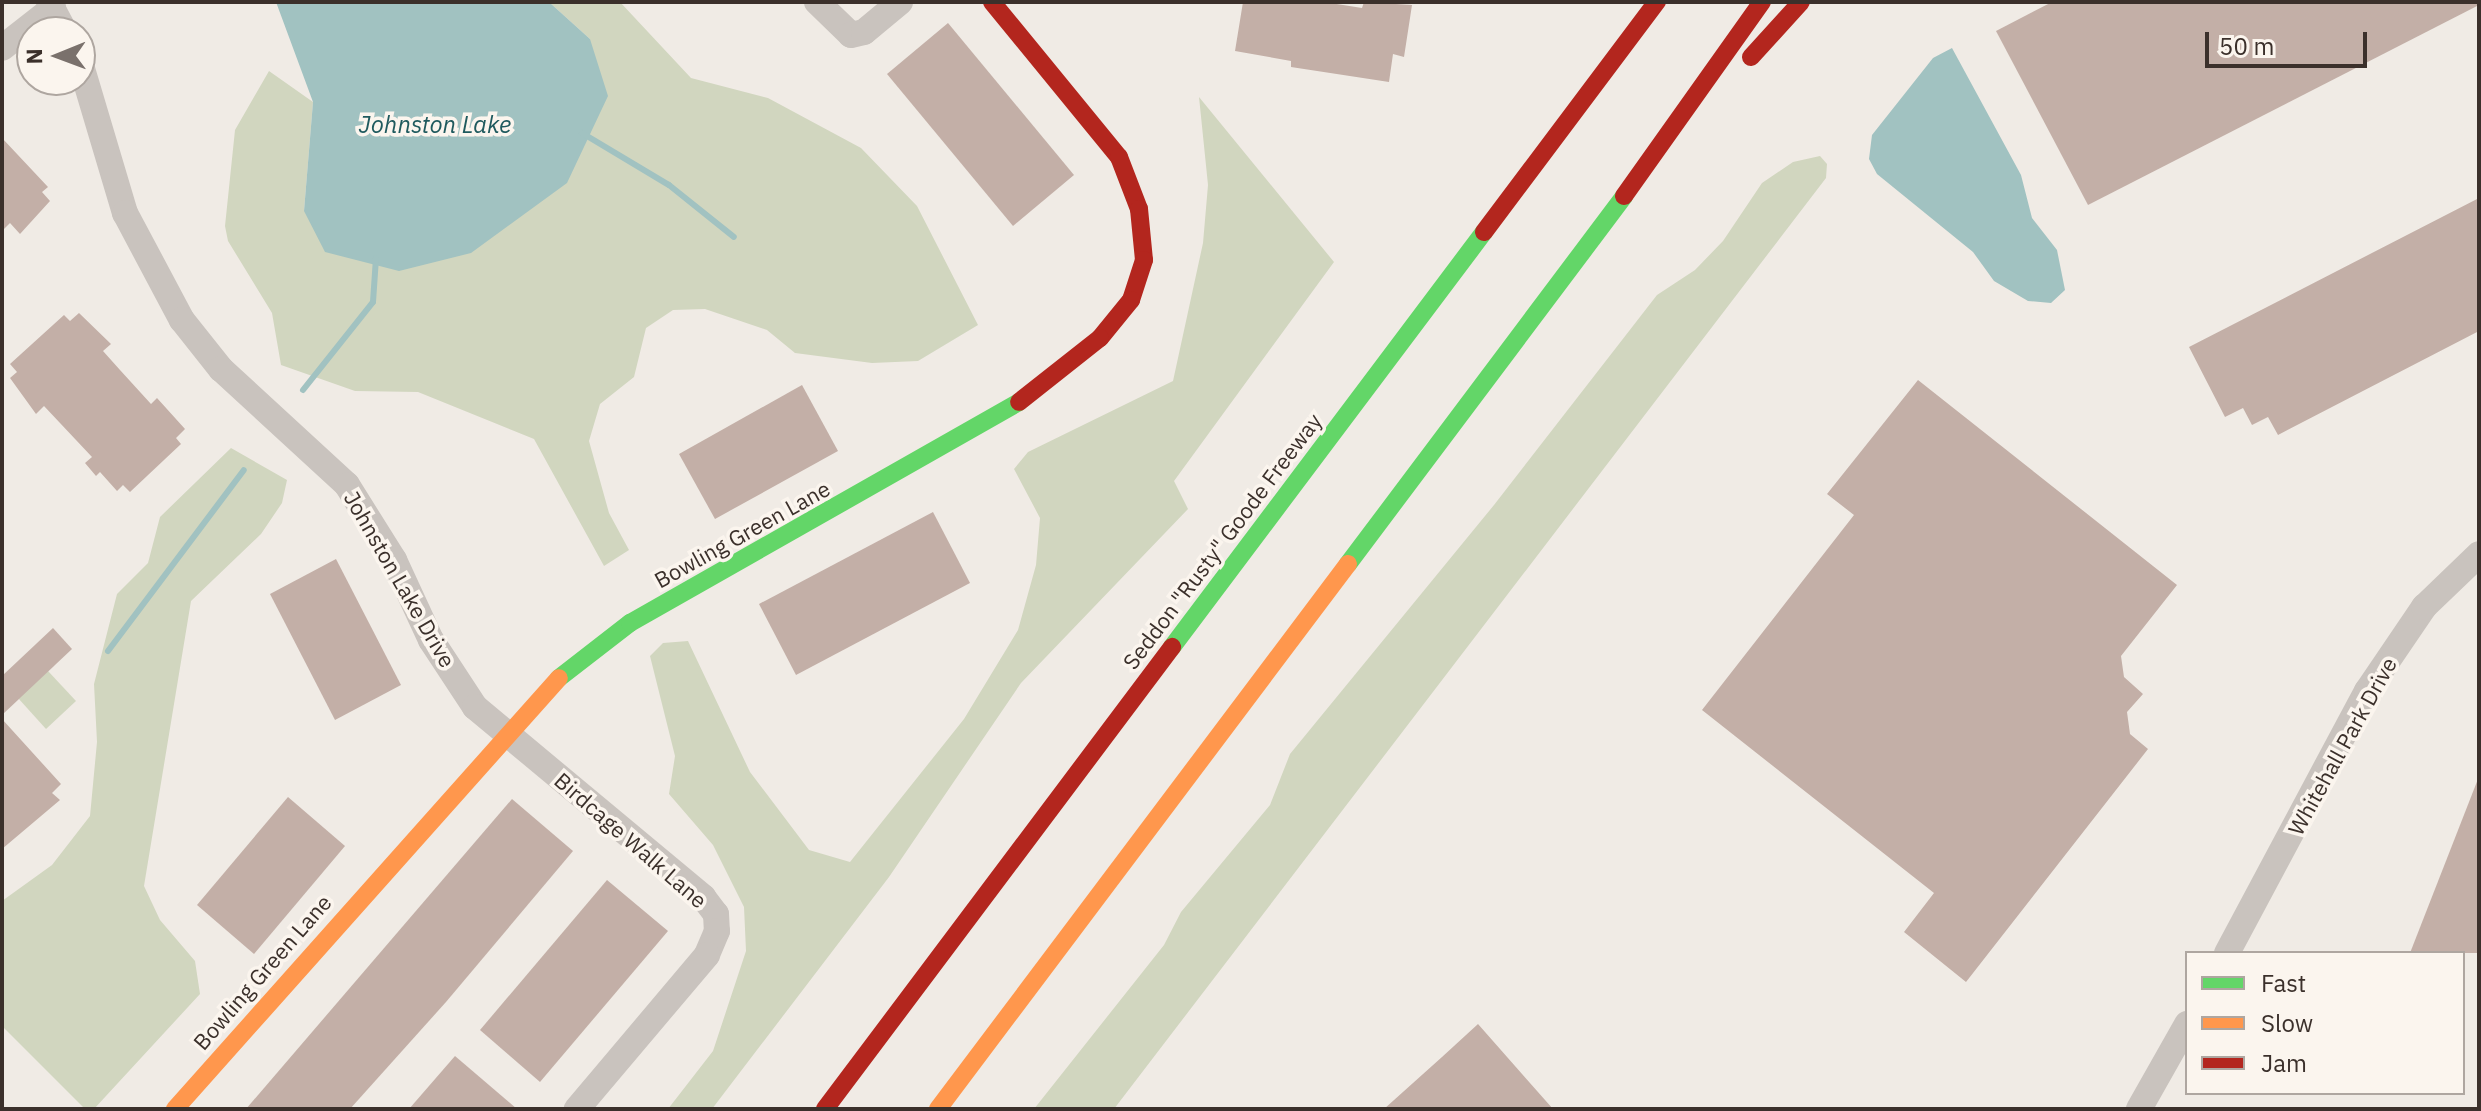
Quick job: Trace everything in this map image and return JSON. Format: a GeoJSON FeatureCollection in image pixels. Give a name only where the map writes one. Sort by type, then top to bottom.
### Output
{"type":"FeatureCollection","features":[{"type":"Feature","properties":{"kind":"main road","name":"Bowling Green Lane"},"geometry":{"type":"LineString","coordinates":[[175,1109],[505,733],[579,658],[630,623],[1037,392],[1100,338],[1131,300],[1144,260],[1139,209],[1119,157],[992,2]]}},
{"type":"Feature","properties":{"kind":"main road","name":"Seddon \"Rusty\" Goode Freeway"},"geometry":{"type":"LineString","coordinates":[[825,1109],[1657,2]]}},
{"type":"Feature","properties":{"kind":"main road"},"geometry":{"type":"LineString","coordinates":[[938,1109],[1635,182],[1762,2]]}},
{"type":"Feature","properties":{"kind":"main road"},"geometry":{"type":"LineString","coordinates":[[1635,182],[1801,2]]}},
{"type":"Feature","properties":{"kind":"street"},"geometry":{"type":"LineString","coordinates":[[817,2],[851,35],[864,32],[900,2]]}},
{"type":"Feature","properties":{"kind":"street"},"geometry":{"type":"LineString","coordinates":[[2,48],[51,5]]}},
{"type":"Feature","properties":{"kind":"street","name":"Johnston Lake Drive"},"geometry":{"type":"LineString","coordinates":[[90,96],[125,213],[182,320],[221,369],[347,485],[394,560],[431,640],[475,707],[505,733]]}},
{"type":"Feature","properties":{"kind":"street","name":"Whitehall Park Drive"},"geometry":{"type":"LineString","coordinates":[[2228,951],[2367,691],[2424,607],[2479,554]]}},
{"type":"Feature","properties":{"kind":"street","name":"Birdcage Walk Lane"},"geometry":{"type":"LineString","coordinates":[[505,733],[703,897],[716,914],[717,931],[707,955],[577,1109]]}},
{"type":"Feature","properties":{"kind":"street"},"geometry":{"type":"LineString","coordinates":[[2139,1109],[2185,1028]]}},
{"type":"Feature","properties":{"kind":"green space"},"geometry":{"type":"Polygon","coordinates":[[[549,2],[620,2],[691,78],[768,98],[861,148],[917,206],[978,325],[918,361],[872,363],[795,353],[767,330],[705,309],[673,310],[646,328],[634,377],[600,404],[589,441],[609,513],[629,550],[604,566],[534,439],[418,392],[355,391],[281,365],[272,313],[228,241],[225,226],[235,130],[269,71],[313,102],[304,211],[590,39],[549,2]]]}},
{"type":"Feature","properties":{"kind":"green space"},"geometry":{"type":"Polygon","coordinates":[[[1199,97],[1334,262],[1174,481],[1188,509],[1021,683],[889,877],[712,1109],[668,1109],[713,1051],[746,951],[744,907],[713,845],[669,794],[675,756],[650,656],[663,643],[688,641],[750,772],[809,850],[850,862],[964,719],[1018,630],[1036,565],[1040,518],[1014,469],[1028,452],[1173,381],[1203,243],[1208,185],[1199,97]]]}},
{"type":"Feature","properties":{"kind":"green space"},"geometry":{"type":"Polygon","coordinates":[[[1820,156],[1827,164],[1826,178],[1114,1109],[1034,1109],[1164,945],[1181,912],[1270,805],[1290,754],[1494,505],[1657,295],[1695,270],[1723,241],[1762,183],[1793,162],[1820,156]]]}},
{"type":"Feature","properties":{"kind":"green space"},"geometry":{"type":"Polygon","coordinates":[[[231,448],[287,480],[282,503],[261,534],[191,601],[144,886],[160,920],[195,961],[200,994],[94,1109],[85,1109],[2,1026],[2,901],[52,865],[90,816],[97,742],[94,684],[117,594],[148,563],[160,517],[231,448]]]}},
{"type":"Feature","properties":{"kind":"green space"},"geometry":{"type":"Polygon","coordinates":[[[48,671],[76,701],[46,729],[18,698],[48,671]]]}},
{"type":"Feature","properties":{"kind":"water","name":"Johnston Lake"},"geometry":{"type":"Polygon","coordinates":[[[276,2],[549,2],[590,39],[608,96],[567,183],[471,253],[399,271],[325,252],[304,211],[313,102],[276,2]]]}},
{"type":"Feature","properties":{"kind":"water"},"geometry":{"type":"Polygon","coordinates":[[[1952,48],[2021,175],[2032,218],[2057,250],[2065,290],[2051,303],[2028,301],[1994,281],[1973,252],[1877,174],[1869,159],[1872,135],[1933,58],[1952,48]]]}},
{"type":"Feature","properties":{"kind":"building"},"geometry":{"type":"Polygon","coordinates":[[[1243,2],[1324,2],[1362,8],[1364,2],[1412,5],[1404,57],[1393,54],[1389,82],[1291,67],[1291,61],[1235,51],[1243,2]]]}},
{"type":"Feature","properties":{"kind":"building"},"geometry":{"type":"Polygon","coordinates":[[[2052,2],[2479,2],[2479,5],[2088,205],[1996,31],[2052,2]]]}},
{"type":"Feature","properties":{"kind":"building"},"geometry":{"type":"Polygon","coordinates":[[[948,23],[1074,175],[1013,226],[887,74],[948,23]]]}},
{"type":"Feature","properties":{"kind":"building"},"geometry":{"type":"Polygon","coordinates":[[[2,138],[48,187],[42,192],[50,201],[20,234],[10,223],[2,231],[2,138]]]}},
{"type":"Feature","properties":{"kind":"building"},"geometry":{"type":"Polygon","coordinates":[[[2479,198],[2479,331],[2278,435],[2268,417],[2252,425],[2243,408],[2225,417],[2189,347],[2479,198]]]}},
{"type":"Feature","properties":{"kind":"building"},"geometry":{"type":"Polygon","coordinates":[[[79,313],[111,344],[103,351],[151,404],[157,398],[185,429],[176,438],[181,444],[130,492],[123,485],[117,491],[100,472],[96,476],[85,463],[92,457],[44,406],[36,414],[10,378],[17,372],[10,364],[64,315],[70,321],[79,313]]]}},
{"type":"Feature","properties":{"kind":"building"},"geometry":{"type":"Polygon","coordinates":[[[1918,380],[2177,585],[2121,656],[2124,677],[2143,694],[2127,712],[2130,734],[2148,749],[1966,982],[1904,932],[1934,893],[1702,710],[1854,515],[1827,494],[1918,380]]]}},
{"type":"Feature","properties":{"kind":"building"},"geometry":{"type":"Polygon","coordinates":[[[802,385],[838,451],[715,519],[679,454],[802,385]]]}},
{"type":"Feature","properties":{"kind":"building"},"geometry":{"type":"Polygon","coordinates":[[[933,512],[970,583],[796,675],[759,604],[933,512]]]}},
{"type":"Feature","properties":{"kind":"building"},"geometry":{"type":"Polygon","coordinates":[[[336,559],[401,685],[335,720],[270,594],[336,559]]]}},
{"type":"Feature","properties":{"kind":"building"},"geometry":{"type":"Polygon","coordinates":[[[53,628],[72,649],[2,715],[2,676],[53,628]]]}},
{"type":"Feature","properties":{"kind":"building"},"geometry":{"type":"Polygon","coordinates":[[[2,719],[61,784],[52,793],[60,800],[2,849],[2,719]]]}},
{"type":"Feature","properties":{"kind":"building"},"geometry":{"type":"Polygon","coordinates":[[[2478,779],[2479,953],[2411,951],[2478,779]]]}},
{"type":"Feature","properties":{"kind":"building"},"geometry":{"type":"Polygon","coordinates":[[[288,797],[345,846],[254,954],[197,905],[288,797]]]}},
{"type":"Feature","properties":{"kind":"building"},"geometry":{"type":"Polygon","coordinates":[[[512,799],[573,851],[446,1002],[350,1109],[246,1109],[512,799]]]}},
{"type":"Feature","properties":{"kind":"building"},"geometry":{"type":"Polygon","coordinates":[[[607,880],[668,931],[540,1082],[480,1030],[607,880]]]}},
{"type":"Feature","properties":{"kind":"building"},"geometry":{"type":"Polygon","coordinates":[[[1478,1024],[1553,1109],[1384,1109],[1442,1057],[1478,1024]]]}},
{"type":"Feature","properties":{"kind":"building"},"geometry":{"type":"Polygon","coordinates":[[[455,1056],[517,1109],[409,1109],[455,1056]]]}},
{"type":"Feature","properties":{"kind":"waterway"},"geometry":{"type":"LineString","coordinates":[[582,133],[669,185],[734,237]]}},
{"type":"Feature","properties":{"kind":"waterway"},"geometry":{"type":"LineString","coordinates":[[303,390],[373,302],[376,258]]}},
{"type":"Feature","properties":{"kind":"waterway"},"geometry":{"type":"LineString","coordinates":[[108,651],[244,470]]}},
{"type":"Feature","properties":{"kind":"traffic: fast"},"geometry":{"type":"LineString","coordinates":[[1348,564],[1624,196]]}},
{"type":"Feature","properties":{"kind":"traffic: fast"},"geometry":{"type":"LineString","coordinates":[[1172,647],[1484,232]]}},
{"type":"Feature","properties":{"kind":"traffic: fast"},"geometry":{"type":"LineString","coordinates":[[559,678],[630,623],[1019,402]]}},
{"type":"Feature","properties":{"kind":"traffic: slow"},"geometry":{"type":"LineString","coordinates":[[938,1109],[1348,564]]}},
{"type":"Feature","properties":{"kind":"traffic: slow"},"geometry":{"type":"LineString","coordinates":[[175,1109],[559,678]]}},
{"type":"Feature","properties":{"kind":"traffic: jam"},"geometry":{"type":"LineString","coordinates":[[992,2],[1119,157],[1139,209],[1144,260],[1131,300],[1100,338],[1019,402]]}},
{"type":"Feature","properties":{"kind":"traffic: jam"},"geometry":{"type":"LineString","coordinates":[[1484,232],[1657,2]]}},
{"type":"Feature","properties":{"kind":"traffic: jam"},"geometry":{"type":"LineString","coordinates":[[1624,196],[1762,2]]}},
{"type":"Feature","properties":{"kind":"traffic: jam"},"geometry":{"type":"LineString","coordinates":[[1751,57],[1801,2]]}},
{"type":"Feature","properties":{"kind":"traffic: jam"},"geometry":{"type":"LineString","coordinates":[[825,1109],[1172,647]]}}]}
